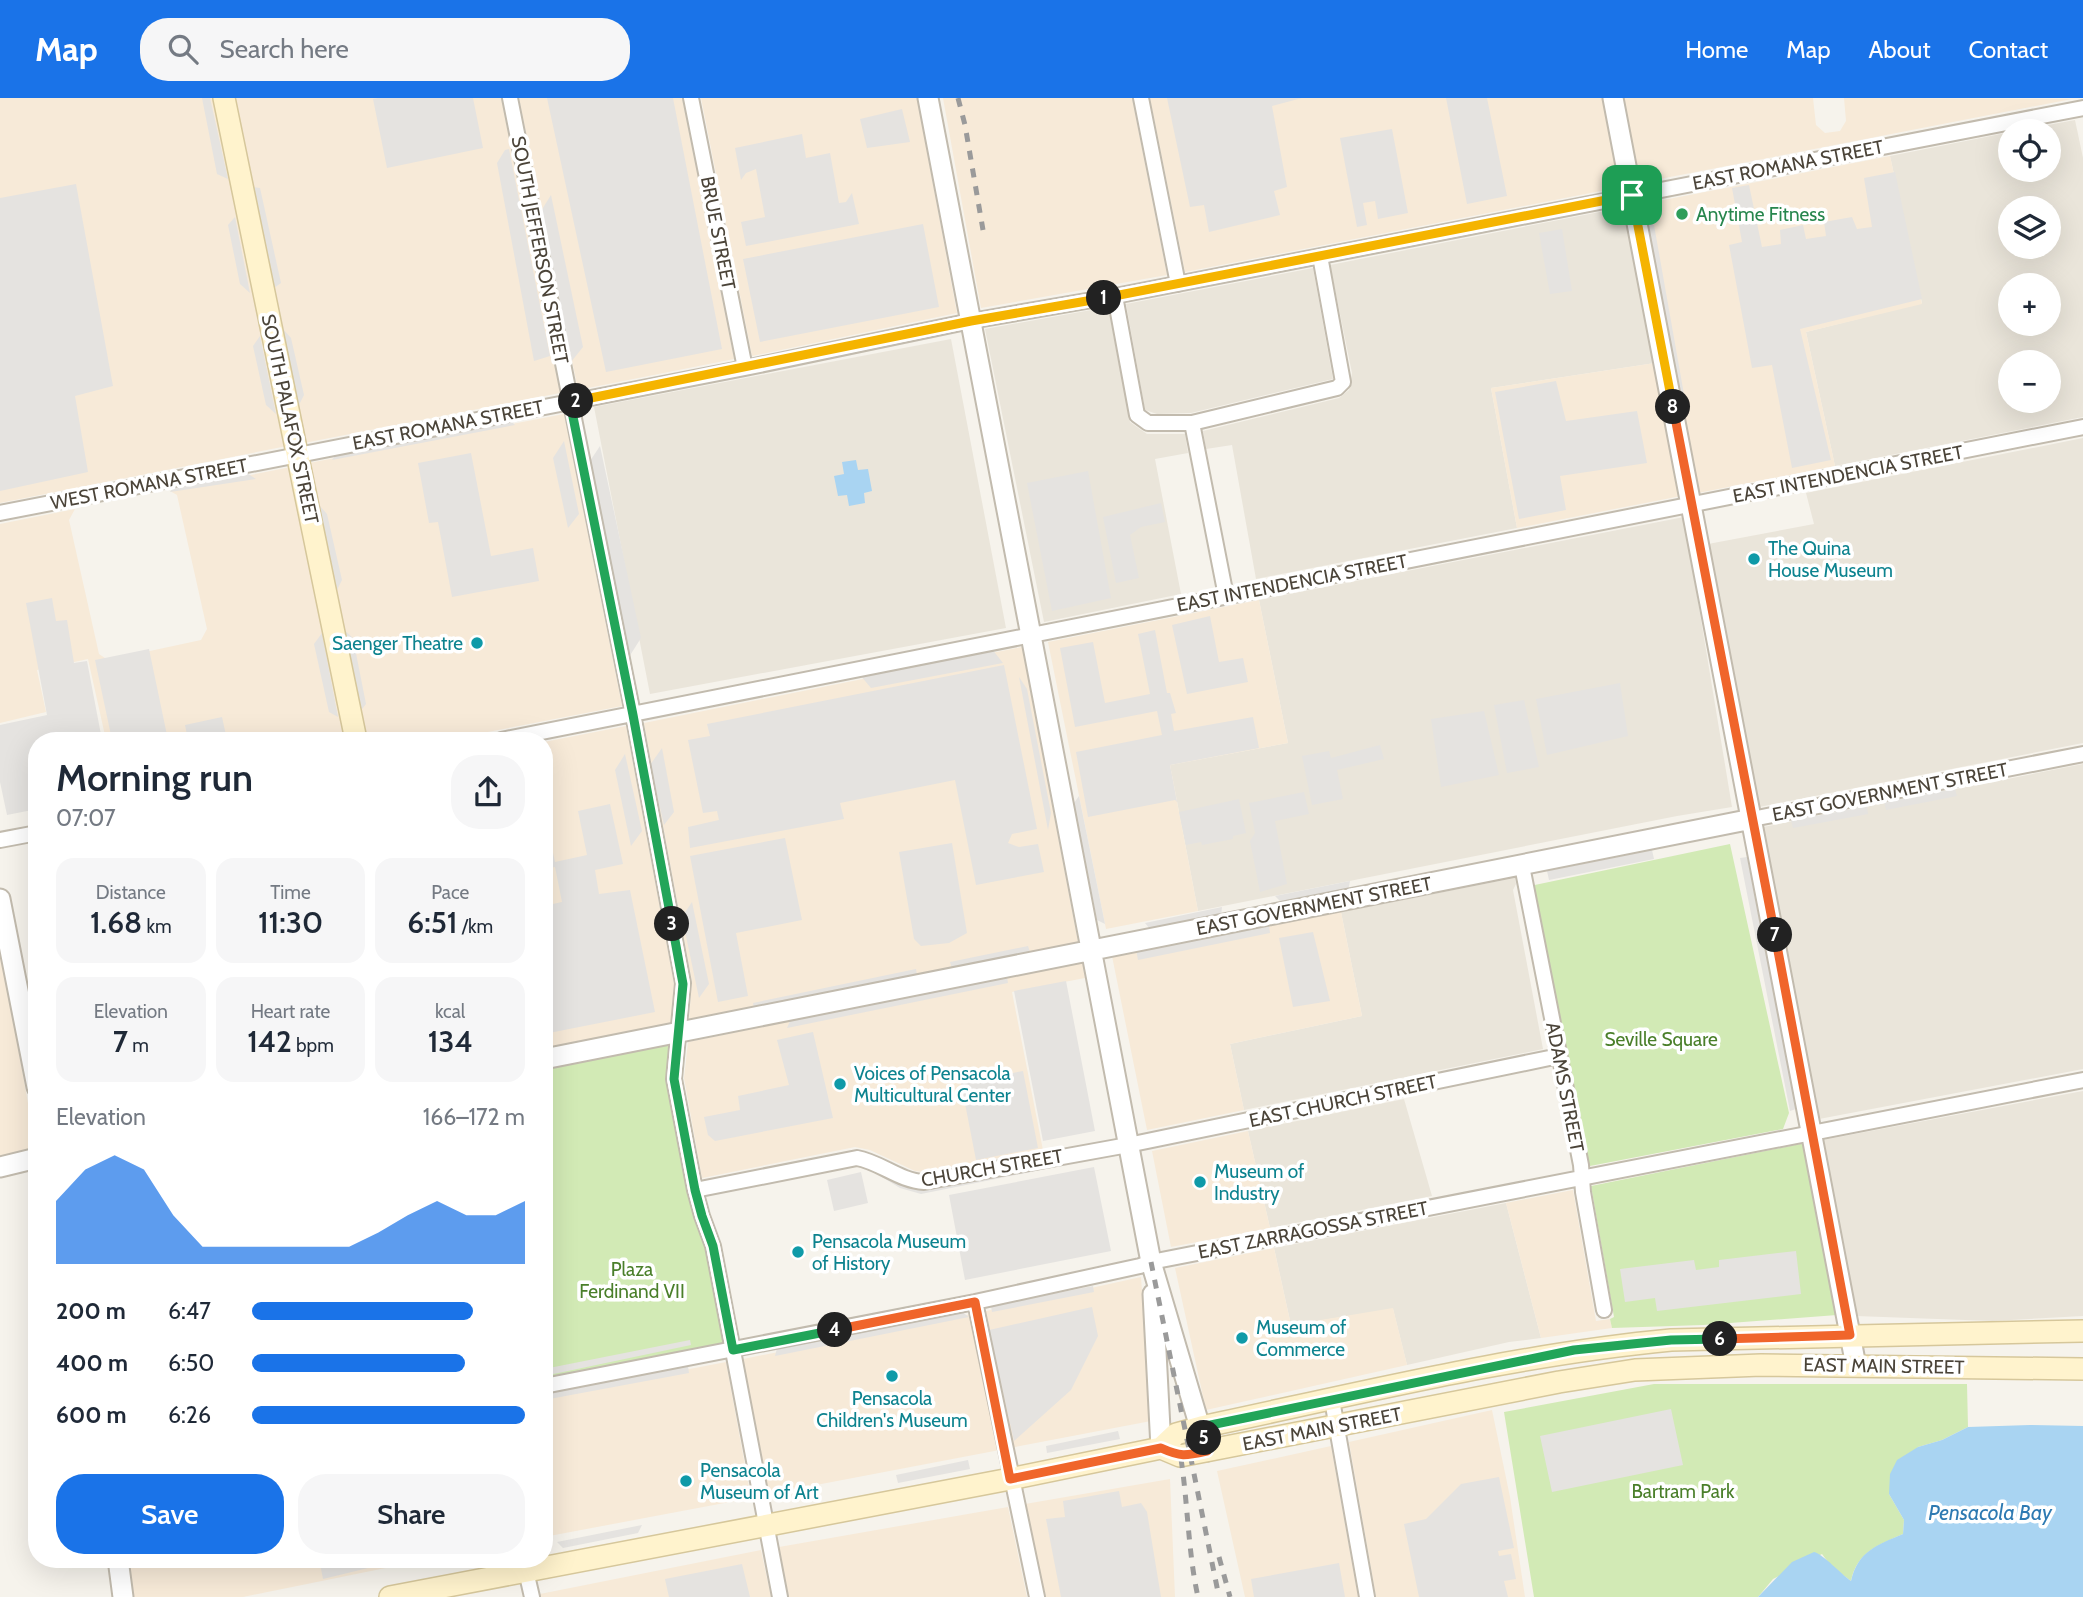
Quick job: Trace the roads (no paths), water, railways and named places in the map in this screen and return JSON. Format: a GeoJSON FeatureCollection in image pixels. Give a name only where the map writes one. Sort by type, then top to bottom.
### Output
{"type":"FeatureCollection","features":[{"type":"Feature","properties":{"kind":"main road","name":"SOUTH PALAFOX STREET"},"geometry":{"type":"LineString","coordinates":[[224,98],[354,732]]}},
{"type":"Feature","properties":{"kind":"main road","name":"EAST MAIN STREET"},"geometry":{"type":"LineString","coordinates":[[2083,1331],[1671,1340],[1612,1345],[1536,1358],[1201,1427],[1176,1434],[1161,1448],[1180,1456],[1559,1382],[1635,1370],[1701,1366],[2083,1369]]}},
{"type":"Feature","properties":{"kind":"main road"},"geometry":{"type":"LineString","coordinates":[[553,1560],[766,1525],[1161,1448]]}},
{"type":"Feature","properties":{"kind":"main road"},"geometry":{"type":"LineString","coordinates":[[390,1597],[512,1568]]}},
{"type":"Feature","properties":{"kind":"street","name":"SOUTH JEFFERSON STREET"},"geometry":{"type":"LineString","coordinates":[[510,98],[633,715],[683,984],[674,1079],[695,1190],[713,1246],[780,1597]]}},
{"type":"Feature","properties":{"kind":"street","name":"BRUE STREET"},"geometry":{"type":"LineString","coordinates":[[691,98],[745,368]]}},
{"type":"Feature","properties":{"kind":"street"},"geometry":{"type":"LineString","coordinates":[[928,98],[1151,1262],[1207,1451]]}},
{"type":"Feature","properties":{"kind":"street"},"geometry":{"type":"LineString","coordinates":[[1141,98],[1178,284]]}},
{"type":"Feature","properties":{"kind":"street"},"geometry":{"type":"LineString","coordinates":[[1613,98],[1856,1366]]}},
{"type":"Feature","properties":{"kind":"street"},"geometry":{"type":"LineString","coordinates":[[2081,98],[2083,109]]}},
{"type":"Feature","properties":{"kind":"street","name":"EAST ROMANA STREET"},"geometry":{"type":"LineString","coordinates":[[298,455],[971,321],[1178,284],[2083,109]]}},
{"type":"Feature","properties":{"kind":"street"},"geometry":{"type":"LineString","coordinates":[[1115,296],[1137,415],[1148,424],[1192,423],[1337,388],[1343,382],[1320,256]]}},
{"type":"Feature","properties":{"kind":"street"},"geometry":{"type":"LineString","coordinates":[[1192,423],[1226,596]]}},
{"type":"Feature","properties":{"kind":"street","name":"EAST INTENDENCIA STREET"},"geometry":{"type":"LineString","coordinates":[[543,732],[2083,427]]}},
{"type":"Feature","properties":{"kind":"street","name":"WEST ROMANA STREET"},"geometry":{"type":"LineString","coordinates":[[0,513],[298,455]]}},
{"type":"Feature","properties":{"kind":"street","name":"EAST GOVERNMENT STREET"},"geometry":{"type":"LineString","coordinates":[[553,1057],[2083,754]]}},
{"type":"Feature","properties":{"kind":"street"},"geometry":{"type":"LineString","coordinates":[[0,840],[28,835]]}},
{"type":"Feature","properties":{"kind":"street","name":"ADAMS STREET"},"geometry":{"type":"LineString","coordinates":[[1522,866],[1582,1178],[1604,1310]]}},
{"type":"Feature","properties":{"kind":"street"},"geometry":{"type":"LineString","coordinates":[[0,900],[28,1042]]}},
{"type":"Feature","properties":{"kind":"street","name":"EAST CHURCH STREET"},"geometry":{"type":"LineString","coordinates":[[1128,1145],[1559,1056]]}},
{"type":"Feature","properties":{"kind":"street","name":"EAST ZARRAGOSSA STREET"},"geometry":{"type":"LineString","coordinates":[[553,1384],[975,1302],[1151,1262],[2083,1080]]}},
{"type":"Feature","properties":{"kind":"street","name":"CHURCH STREET"},"geometry":{"type":"LineString","coordinates":[[695,1190],[857,1158],[913,1182],[924,1182],[1128,1145]]}},
{"type":"Feature","properties":{"kind":"street"},"geometry":{"type":"LineString","coordinates":[[0,1167],[28,1160]]}},
{"type":"Feature","properties":{"kind":"street"},"geometry":{"type":"LineString","coordinates":[[1151,1262],[1161,1448]]}},
{"type":"Feature","properties":{"kind":"street"},"geometry":{"type":"LineString","coordinates":[[975,1302],[1010,1479],[1037,1597]]}},
{"type":"Feature","properties":{"kind":"street"},"geometry":{"type":"LineString","coordinates":[[1332,1400],[1367,1597]]}},
{"type":"Feature","properties":{"kind":"street"},"geometry":{"type":"LineString","coordinates":[[119,1568],[123,1597]]}},
{"type":"Feature","properties":{"kind":"street"},"geometry":{"type":"LineString","coordinates":[[526,1568],[531,1597]]}},
{"type":"Feature","properties":{"kind":"water"},"geometry":{"type":"Polygon","coordinates":[[[856,460],[858,470],[868,469],[872,491],[864,493],[865,503],[849,506],[847,495],[838,496],[834,476],[844,474],[842,462],[856,460]]]}},
{"type":"Feature","properties":{"kind":"water","name":"Pensacola Bay"},"geometry":{"type":"Polygon","coordinates":[[[2083,1426],[2083,1597],[1758,1597],[1792,1562],[1814,1552],[1851,1581],[1858,1563],[1870,1550],[1903,1534],[1904,1520],[1889,1494],[1890,1474],[1897,1460],[1918,1447],[1942,1440],[1968,1427],[2083,1426]]]}},
{"type":"Feature","properties":{"kind":"railway"},"geometry":{"type":"LineString","coordinates":[[958,98],[983,230]]}},
{"type":"Feature","properties":{"kind":"railway"},"geometry":{"type":"LineString","coordinates":[[1151,1262],[1219,1597]]}},
{"type":"Feature","properties":{"kind":"railway"},"geometry":{"type":"LineString","coordinates":[[1181,1459],[1198,1597]]}},
{"type":"Feature","properties":{"kind":"railway"},"geometry":{"type":"LineString","coordinates":[[1219,1557],[1230,1597]]}},
{"type":"Feature","properties":{"kind":"place","name":"Anytime Fitness"},"geometry":{"type":"Point","coordinates":[1682,214]}},
{"type":"Feature","properties":{"kind":"place","name":"The Quina House Museum"},"geometry":{"type":"Point","coordinates":[1754,559]}},
{"type":"Feature","properties":{"kind":"place","name":"Saenger Theatre"},"geometry":{"type":"Point","coordinates":[477,643]}},
{"type":"Feature","properties":{"kind":"place","name":"Voices of Pensacola Multicultural Center"},"geometry":{"type":"Point","coordinates":[840,1084]}},
{"type":"Feature","properties":{"kind":"place","name":"Museum of Industry"},"geometry":{"type":"Point","coordinates":[1200,1182]}},
{"type":"Feature","properties":{"kind":"place","name":"Pensacola Museum of History"},"geometry":{"type":"Point","coordinates":[798,1252]}},
{"type":"Feature","properties":{"kind":"place","name":"Museum of Commerce"},"geometry":{"type":"Point","coordinates":[1242,1338]}},
{"type":"Feature","properties":{"kind":"place","name":"Pensacola Children's Museum"},"geometry":{"type":"Point","coordinates":[892,1376]}},
{"type":"Feature","properties":{"kind":"place","name":"Pensacola Museum of Art"},"geometry":{"type":"Point","coordinates":[686,1481]}},
{"type":"Feature","properties":{"kind":"park label","name":"Seville Square"},"geometry":{"type":"Point","coordinates":[1661,1039]}},
{"type":"Feature","properties":{"kind":"park label","name":"Plaza Ferdinand VII"},"geometry":{"type":"Point","coordinates":[632,1280]}},
{"type":"Feature","properties":{"kind":"park label","name":"Bartram Park"},"geometry":{"type":"Point","coordinates":[1683,1491]}}]}
